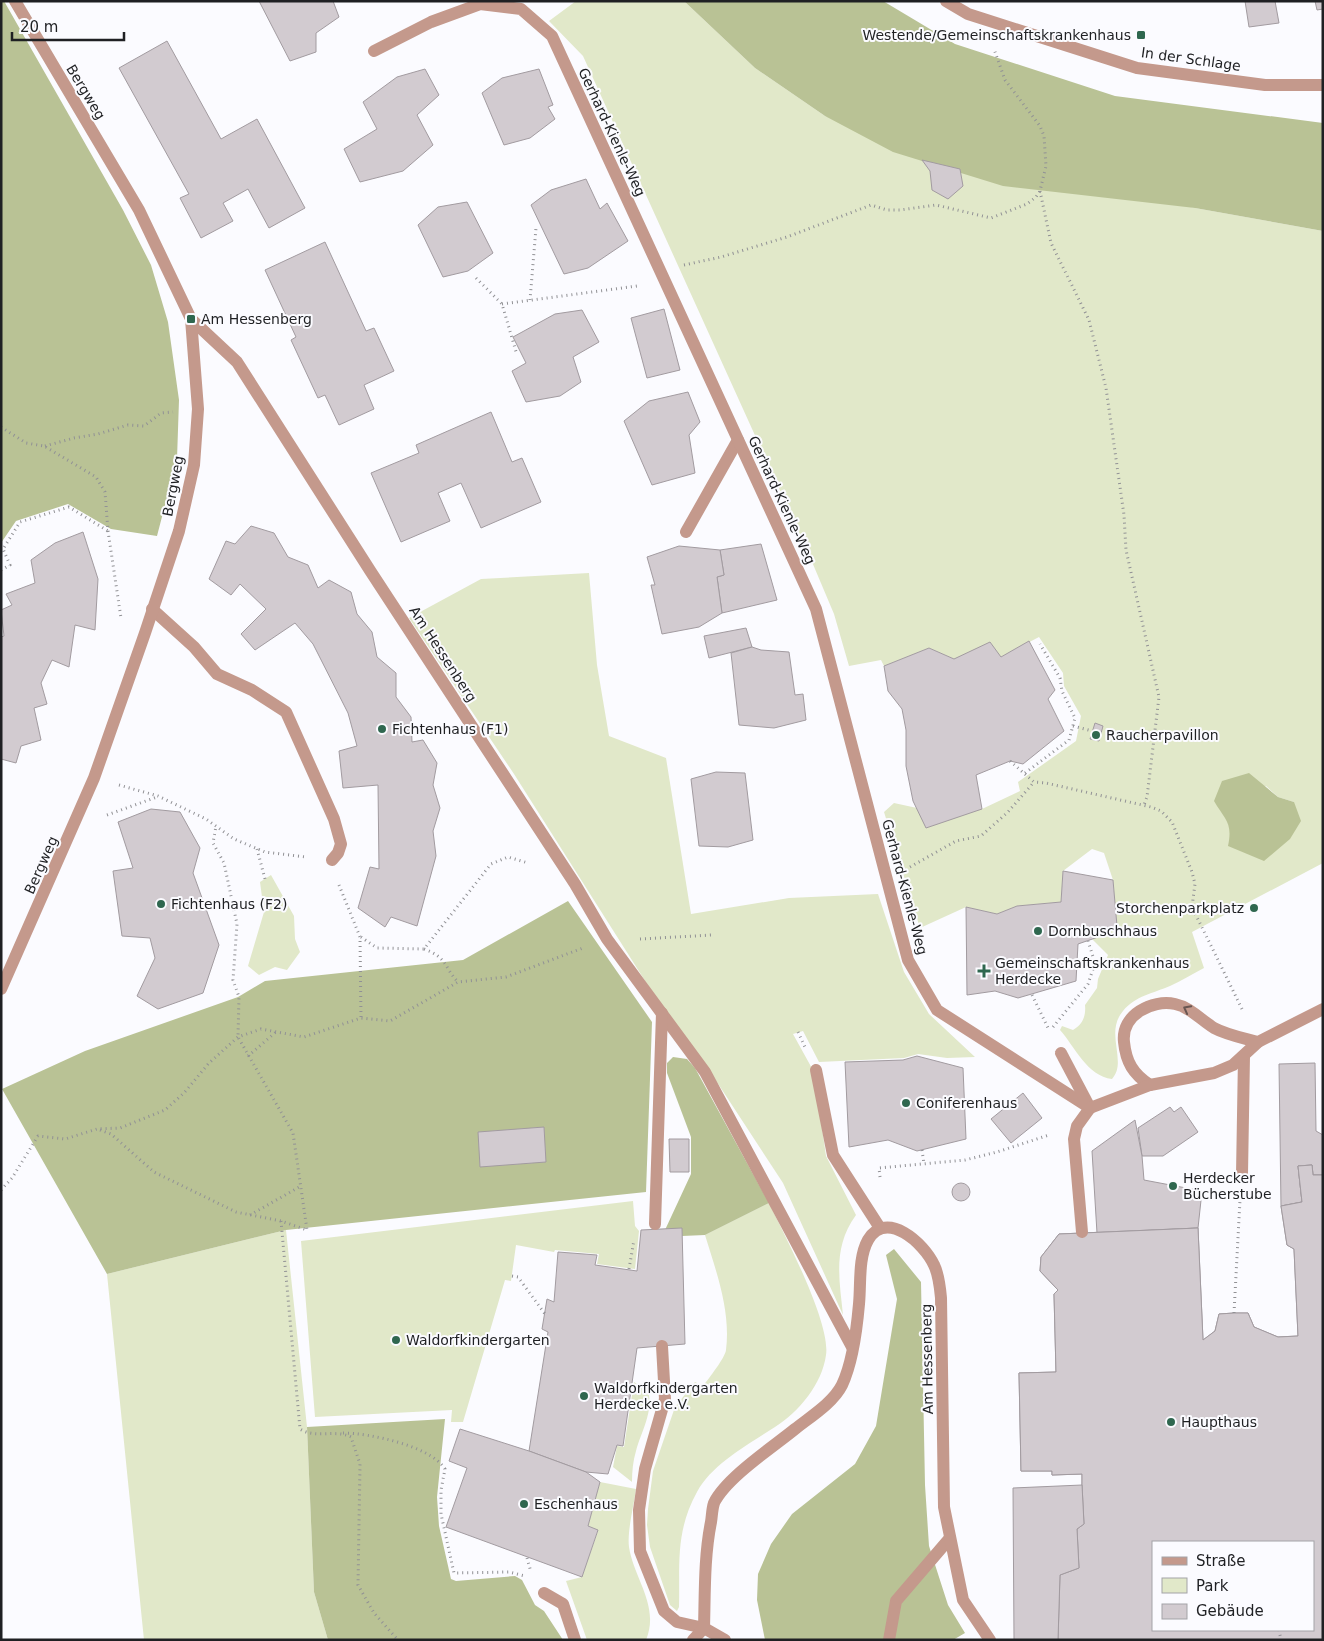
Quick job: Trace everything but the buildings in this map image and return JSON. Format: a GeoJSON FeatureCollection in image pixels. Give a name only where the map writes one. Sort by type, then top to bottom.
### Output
{"type":"FeatureCollection","features":[{"type":"Feature","properties":{"kind":"street","name":"Bergweg"},"geometry":{"type":"LineString","coordinates":[[1,989],[94,778],[179,531],[194,465],[198,409],[191,319],[139,210],[15,1]]}},
{"type":"Feature","properties":{"kind":"street","name":"In der Schlage"},"geometry":{"type":"LineString","coordinates":[[946,1],[968,14],[1137,68],[1265,85],[1323,85]]}},
{"type":"Feature","properties":{"kind":"street","name":"Gerhard-Kienle-Weg"},"geometry":{"type":"LineString","coordinates":[[374,51],[431,22],[480,4],[521,9],[552,36],[816,609],[908,960],[937,1010],[1090,1108]]}},
{"type":"Feature","properties":{"kind":"street","name":"Am Hessenberg"},"geometry":{"type":"LineString","coordinates":[[191,319],[237,362],[370,572],[575,884],[607,939],[704,1072],[852,1347]]}},
{"type":"Feature","properties":{"kind":"street"},"geometry":{"type":"LineString","coordinates":[[686,532],[738,440]]}},
{"type":"Feature","properties":{"kind":"street"},"geometry":{"type":"LineString","coordinates":[[152,610],[194,646],[217,674],[252,690],[286,712],[334,819],[341,844],[338,854],[332,860]]}},
{"type":"Feature","properties":{"kind":"street"},"geometry":{"type":"LineString","coordinates":[[1150,1085],[1134,1073],[1125,1052],[1123,1038],[1135,1014],[1150,1005],[1175,1004],[1194,1013],[1212,1027],[1228,1034],[1258,1042]]}},
{"type":"Feature","properties":{"kind":"street"},"geometry":{"type":"LineString","coordinates":[[1082,1232],[1074,1139],[1077,1126],[1090,1108],[1150,1085],[1214,1073],[1233,1065],[1258,1042],[1323,1009]]}},
{"type":"Feature","properties":{"kind":"street"},"geometry":{"type":"LineString","coordinates":[[655,1224],[662,1013]]}},
{"type":"Feature","properties":{"kind":"street"},"geometry":{"type":"LineString","coordinates":[[1061,1053],[1090,1108]]}},
{"type":"Feature","properties":{"kind":"street"},"geometry":{"type":"LineString","coordinates":[[1242,1174],[1244,1056]]}},
{"type":"Feature","properties":{"kind":"street"},"geometry":{"type":"LineString","coordinates":[[693,1640],[704,1628],[706,1544],[714,1503],[735,1478],[834,1396],[842,1386],[852,1347],[859,1304],[863,1254],[867,1241],[880,1228],[833,1155],[816,1070]]}},
{"type":"Feature","properties":{"kind":"street","name":"Am Hessenberg"},"geometry":{"type":"LineString","coordinates":[[880,1228],[895,1228],[916,1241],[934,1265],[939,1281],[941,1298],[944,1507],[963,1600],[990,1640]]}},
{"type":"Feature","properties":{"kind":"street"},"geometry":{"type":"LineString","coordinates":[[662,1346],[665,1399],[645,1469],[639,1510],[640,1550],[664,1611],[677,1622],[704,1628],[725,1640]]}},
{"type":"Feature","properties":{"kind":"street"},"geometry":{"type":"LineString","coordinates":[[888,1640],[896,1601],[950,1538]]}},
{"type":"Feature","properties":{"kind":"street"},"geometry":{"type":"LineString","coordinates":[[544,1593],[563,1604],[574,1640]]}},
{"type":"Feature","properties":{"kind":"path"},"geometry":{"type":"LineString","coordinates":[[983,19],[1005,80],[1040,126],[1044,136],[1046,166],[1040,191],[1052,243],[1081,300],[1098,348],[1114,437],[1124,515],[1126,550],[1159,697],[1147,797],[1144,805]]}},
{"type":"Feature","properties":{"kind":"path"},"geometry":{"type":"LineString","coordinates":[[659,270],[721,257],[787,237],[871,205],[887,210],[900,210],[936,205],[991,218],[1027,204],[1040,191]]}},
{"type":"Feature","properties":{"kind":"path"},"geometry":{"type":"LineString","coordinates":[[530,300],[536,228]]}},
{"type":"Feature","properties":{"kind":"path"},"geometry":{"type":"LineString","coordinates":[[476,278],[502,304],[517,355]]}},
{"type":"Feature","properties":{"kind":"path"},"geometry":{"type":"LineString","coordinates":[[502,304],[625,288]]}},
{"type":"Feature","properties":{"kind":"path"},"geometry":{"type":"LineString","coordinates":[[44,446],[128,425],[144,426],[161,413],[198,409]]}},
{"type":"Feature","properties":{"kind":"path"},"geometry":{"type":"LineString","coordinates":[[1,427],[26,442],[44,446],[96,477],[105,492],[108,531],[122,624]]}},
{"type":"Feature","properties":{"kind":"path"},"geometry":{"type":"LineString","coordinates":[[1,570],[10,565],[3,549],[20,522],[69,507],[108,531]]}},
{"type":"Feature","properties":{"kind":"path"},"geometry":{"type":"LineString","coordinates":[[1025,773],[1069,740],[1075,718],[1062,691],[1060,678],[1040,644]]}},
{"type":"Feature","properties":{"kind":"path"},"geometry":{"type":"LineString","coordinates":[[1073,726],[1092,731]]}},
{"type":"Feature","properties":{"kind":"path"},"geometry":{"type":"LineString","coordinates":[[1010,761],[1034,782],[1144,805],[1156,809],[1167,817],[1178,836],[1192,872],[1195,884],[1192,907],[1245,1015]]}},
{"type":"Feature","properties":{"kind":"path"},"geometry":{"type":"LineString","coordinates":[[94,778],[158,796],[206,819],[234,839],[264,852],[306,857]]}},
{"type":"Feature","properties":{"kind":"path"},"geometry":{"type":"LineString","coordinates":[[887,880],[956,841],[980,836],[1008,812],[1034,782]]}},
{"type":"Feature","properties":{"kind":"path"},"geometry":{"type":"LineString","coordinates":[[74,826],[158,796]]}},
{"type":"Feature","properties":{"kind":"path"},"geometry":{"type":"LineString","coordinates":[[97,1129],[111,1134],[154,1172],[236,1212],[307,1230],[293,1133],[238,1037],[238,997],[233,980],[237,924],[224,864],[213,843],[216,826]]}},
{"type":"Feature","properties":{"kind":"path"},"geometry":{"type":"LineString","coordinates":[[257,849],[265,879]]}},
{"type":"Feature","properties":{"kind":"path"},"geometry":{"type":"LineString","coordinates":[[424,949],[491,864],[508,857],[523,861]]}},
{"type":"Feature","properties":{"kind":"path"},"geometry":{"type":"LineString","coordinates":[[332,860],[343,897],[360,937],[361,1018]]}},
{"type":"Feature","properties":{"kind":"path"},"geometry":{"type":"LineString","coordinates":[[1,1190],[12,1178],[38,1136],[65,1139],[97,1129],[120,1128],[165,1110],[184,1093],[209,1063],[238,1037],[261,1029],[304,1037],[361,1018],[390,1021],[458,982],[506,977],[607,939],[662,939],[712,935]]}},
{"type":"Feature","properties":{"kind":"path"},"geometry":{"type":"LineString","coordinates":[[360,937],[377,948],[424,949],[442,958],[449,972],[458,982]]}},
{"type":"Feature","properties":{"kind":"path"},"geometry":{"type":"LineString","coordinates":[[1032,995],[1050,1031],[1088,984],[1095,963],[1088,941]]}},
{"type":"Feature","properties":{"kind":"path"},"geometry":{"type":"LineString","coordinates":[[248,1056],[277,1032]]}},
{"type":"Feature","properties":{"kind":"path"},"geometry":{"type":"LineString","coordinates":[[880,1175],[879,1168],[986,1155],[1050,1134]]}},
{"type":"Feature","properties":{"kind":"path"},"geometry":{"type":"LineString","coordinates":[[922,1150],[924,1164]]}},
{"type":"Feature","properties":{"kind":"path"},"geometry":{"type":"LineString","coordinates":[[1234,1313],[1242,1174]]}},
{"type":"Feature","properties":{"kind":"path"},"geometry":{"type":"LineString","coordinates":[[250,1215],[301,1186]]}},
{"type":"Feature","properties":{"kind":"path"},"geometry":{"type":"LineString","coordinates":[[281,1222],[300,1429],[306,1432],[321,1434],[354,1433],[402,1443],[422,1451],[442,1464],[445,1469],[440,1490],[441,1514],[454,1573],[509,1572],[525,1576]]}},
{"type":"Feature","properties":{"kind":"path"},"geometry":{"type":"LineString","coordinates":[[629,1269],[636,1234]]}},
{"type":"Feature","properties":{"kind":"path"},"geometry":{"type":"LineString","coordinates":[[512,1276],[518,1277],[545,1314]]}},
{"type":"Feature","properties":{"kind":"path"},"geometry":{"type":"LineString","coordinates":[[343,1433],[351,1437],[360,1464],[358,1585],[374,1613],[394,1638],[398,1640]]}},
{"type":"Feature","properties":{"kind":"green space"},"geometry":{"type":"Polygon","coordinates":[[[1,1],[4,1],[123,210],[151,265],[168,322],[179,400],[177,459],[157,536],[111,529],[68,504],[16,521],[1,543],[1,1]]]}},
{"type":"Feature","properties":{"kind":"green space"},"geometry":{"type":"Polygon","coordinates":[[[576,1],[684,1],[755,68],[825,116],[1195,208],[1323,231],[1323,863],[1192,932],[1204,968],[1170,986],[1139,998],[1123,1011],[1116,1029],[1115,1038],[1118,1064],[1112,1079],[1103,1077],[1089,1067],[1060,1030],[1062,1026],[1073,1030],[1079,1025],[1085,1013],[1085,1005],[1097,988],[1098,979],[1108,955],[1092,939],[1117,926],[1113,880],[1104,853],[1092,849],[1063,871],[1061,902],[1017,906],[997,914],[966,907],[920,928],[884,812],[894,803],[917,808],[982,809],[1020,791],[1018,782],[1076,741],[1081,716],[1064,686],[1063,673],[1039,637],[1001,657],[954,659],[929,648],[884,666],[881,660],[849,666],[834,614],[807,550],[583,56],[549,21],[576,1]],[[1266,786],[1225,816],[1230,827],[1230,836],[1294,802],[1278,797],[1266,786]]]}},
{"type":"Feature","properties":{"kind":"green space"},"geometry":{"type":"Polygon","coordinates":[[[684,1],[883,1],[955,44],[1115,96],[1323,123],[1323,231],[1195,208],[1003,186],[893,152],[825,116],[755,68],[684,1]]]}},
{"type":"Feature","properties":{"kind":"green space"},"geometry":{"type":"Polygon","coordinates":[[[589,573],[597,665],[609,736],[666,758],[691,914],[789,898],[878,894],[904,972],[929,1014],[975,1057],[947,1058],[918,1054],[904,1058],[819,1062],[803,1031],[793,1034],[814,1072],[826,1156],[856,1215],[844,1239],[839,1263],[843,1315],[783,1183],[713,1076],[680,1036],[514,774],[409,618],[481,579],[589,573]]]}},
{"type":"Feature","properties":{"kind":"green space"},"geometry":{"type":"Polygon","coordinates":[[[1249,773],[1278,797],[1294,802],[1301,821],[1290,839],[1264,861],[1228,846],[1229,826],[1214,801],[1222,781],[1249,773]]]}},
{"type":"Feature","properties":{"kind":"green space"},"geometry":{"type":"Polygon","coordinates":[[[271,875],[294,916],[295,939],[300,952],[287,970],[275,967],[259,975],[248,966],[264,912],[260,882],[271,875]]]}},
{"type":"Feature","properties":{"kind":"green space"},"geometry":{"type":"Polygon","coordinates":[[[568,901],[652,1022],[646,1192],[286,1230],[107,1274],[2,1089],[85,1051],[238,997],[265,981],[463,960],[568,901]]]}},
{"type":"Feature","properties":{"kind":"green space"},"geometry":{"type":"Polygon","coordinates":[[[673,1057],[687,1059],[695,1068],[769,1203],[705,1235],[682,1236],[682,1228],[665,1230],[691,1174],[691,1137],[667,1073],[667,1063],[673,1057]]]}},
{"type":"Feature","properties":{"kind":"green space"},"geometry":{"type":"Polygon","coordinates":[[[633,1201],[635,1226],[639,1231],[635,1269],[597,1264],[599,1254],[555,1250],[554,1252],[516,1245],[511,1281],[505,1280],[463,1422],[451,1422],[452,1410],[315,1417],[301,1241],[633,1201]]]}},
{"type":"Feature","properties":{"kind":"green space"},"geometry":{"type":"Polygon","coordinates":[[[769,1203],[795,1256],[814,1301],[826,1341],[824,1366],[814,1387],[793,1414],[721,1464],[712,1472],[697,1492],[685,1521],[682,1535],[679,1562],[679,1607],[677,1611],[670,1605],[650,1547],[647,1525],[648,1509],[653,1471],[675,1407],[695,1382],[703,1386],[720,1363],[726,1350],[727,1335],[724,1306],[718,1277],[705,1235],[769,1203]]]}},
{"type":"Feature","properties":{"kind":"green space"},"geometry":{"type":"Polygon","coordinates":[[[286,1230],[307,1427],[314,1592],[328,1640],[144,1640],[107,1274],[286,1230]]]}},
{"type":"Feature","properties":{"kind":"green space"},"geometry":{"type":"Polygon","coordinates":[[[894,1249],[921,1282],[925,1485],[929,1546],[948,1605],[965,1633],[953,1640],[765,1640],[757,1600],[758,1574],[771,1544],[792,1514],[855,1464],[876,1426],[897,1299],[886,1255],[894,1249]]]}},
{"type":"Feature","properties":{"kind":"green space"},"geometry":{"type":"Polygon","coordinates":[[[634,1382],[648,1391],[649,1406],[635,1455],[632,1482],[613,1467],[617,1446],[624,1447],[634,1382]]]}},
{"type":"Feature","properties":{"kind":"green space"},"geometry":{"type":"Polygon","coordinates":[[[445,1419],[437,1497],[439,1526],[451,1579],[456,1581],[515,1576],[522,1580],[535,1605],[544,1611],[563,1640],[328,1640],[314,1592],[307,1427],[445,1419]]]}},
{"type":"Feature","properties":{"kind":"green space"},"geometry":{"type":"Polygon","coordinates":[[[600,1482],[636,1489],[630,1526],[629,1547],[648,1604],[650,1616],[646,1640],[587,1640],[566,1581],[582,1577],[598,1531],[588,1526],[600,1482]]]}},
{"type":"Feature","properties":{"kind":"place","name":"Westende/Gemeinschaftskrankenhaus"},"geometry":{"type":"Point","coordinates":[1141,35]}},
{"type":"Feature","properties":{"kind":"place","name":"Am Hessenberg"},"geometry":{"type":"Point","coordinates":[191,319]}},
{"type":"Feature","properties":{"kind":"place","name":"Fichtenhaus (F1)"},"geometry":{"type":"Point","coordinates":[382,729]}},
{"type":"Feature","properties":{"kind":"place","name":"Raucherpavillon"},"geometry":{"type":"Point","coordinates":[1096,735]}},
{"type":"Feature","properties":{"kind":"place","name":"Fichtenhaus (F2)"},"geometry":{"type":"Point","coordinates":[161,904]}},
{"type":"Feature","properties":{"kind":"place","name":"Storchenparkplatz"},"geometry":{"type":"Point","coordinates":[1254,908]}},
{"type":"Feature","properties":{"kind":"place","name":"Dornbuschhaus"},"geometry":{"type":"Point","coordinates":[1038,931]}},
{"type":"Feature","properties":{"kind":"place","name":"Gemeinschaftskrankenhaus Herdecke"},"geometry":{"type":"Point","coordinates":[984,971]}},
{"type":"Feature","properties":{"kind":"place","name":"Coniferenhaus"},"geometry":{"type":"Point","coordinates":[906,1103]}},
{"type":"Feature","properties":{"kind":"place","name":"Herdecker Bücherstube"},"geometry":{"type":"Point","coordinates":[1173,1186]}},
{"type":"Feature","properties":{"kind":"place","name":"Waldorfkindergarten"},"geometry":{"type":"Point","coordinates":[396,1340]}},
{"type":"Feature","properties":{"kind":"place","name":"Waldorfkindergarten Herdecke e.V."},"geometry":{"type":"Point","coordinates":[584,1396]}},
{"type":"Feature","properties":{"kind":"place","name":"Haupthaus"},"geometry":{"type":"Point","coordinates":[1171,1422]}},
{"type":"Feature","properties":{"kind":"place","name":"Eschenhaus"},"geometry":{"type":"Point","coordinates":[524,1504]}}]}
